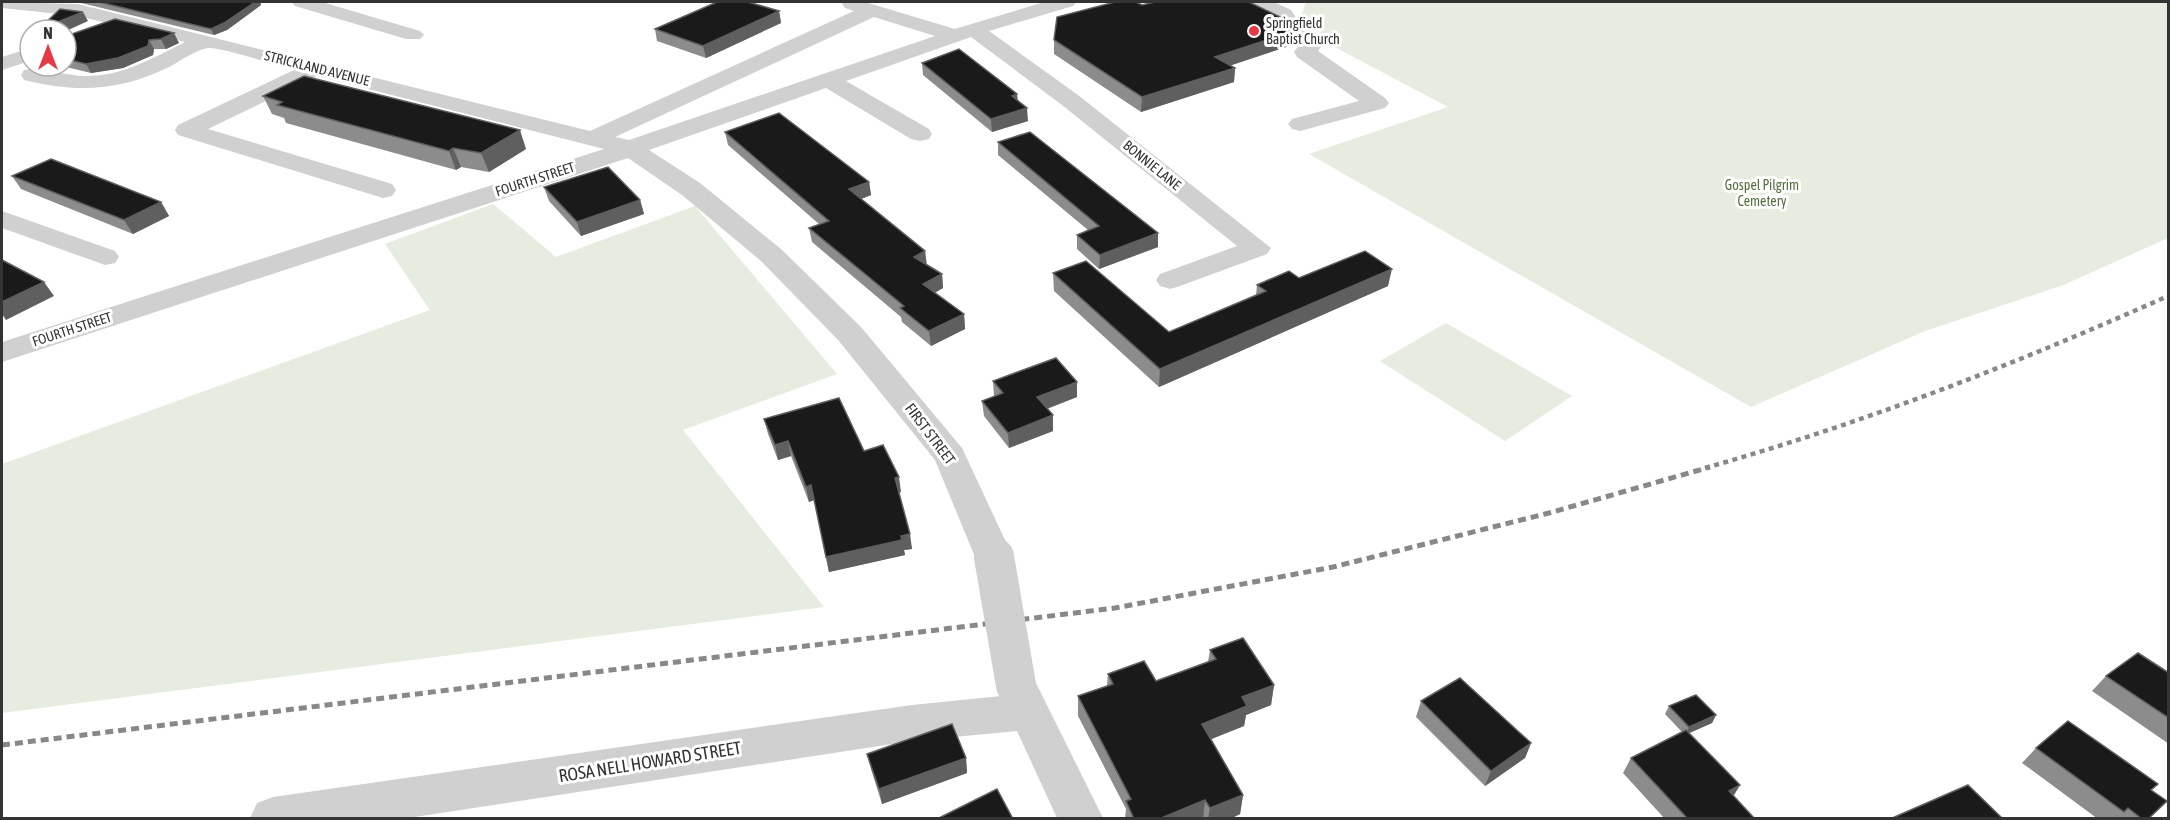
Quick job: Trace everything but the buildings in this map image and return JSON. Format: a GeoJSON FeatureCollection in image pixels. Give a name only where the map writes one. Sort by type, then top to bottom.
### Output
{"type":"FeatureCollection","features":[{"type":"Feature","properties":{"kind":"street","name":"STRICKLAND AVENUE"},"geometry":{"type":"LineString","coordinates":[[2,2],[58,7],[118,19],[630,148]]}},
{"type":"Feature","properties":{"kind":"street"},"geometry":{"type":"LineString","coordinates":[[302,2],[413,35]]}},
{"type":"Feature","properties":{"kind":"street"},"geometry":{"type":"LineString","coordinates":[[844,2],[929,26],[963,26]]}},
{"type":"Feature","properties":{"kind":"street","name":"FOURTH STREET"},"geometry":{"type":"LineString","coordinates":[[2,352],[630,148],[826,79],[963,26],[1066,2]]}},
{"type":"Feature","properties":{"kind":"street"},"geometry":{"type":"LineString","coordinates":[[1259,2],[1284,14],[1288,23],[1306,33],[1312,44],[1305,52],[1377,103],[1300,124]]}},
{"type":"Feature","properties":{"kind":"street"},"geometry":{"type":"LineString","coordinates":[[593,138],[873,10]]}},
{"type":"Feature","properties":{"kind":"street"},"geometry":{"type":"LineString","coordinates":[[82,34],[118,19]]}},
{"type":"Feature","properties":{"kind":"street","name":"BONNIE LANE"},"geometry":{"type":"LineString","coordinates":[[963,26],[1070,100],[1257,248],[1170,280]]}},
{"type":"Feature","properties":{"kind":"street"},"geometry":{"type":"LineString","coordinates":[[50,78],[54,81],[106,82],[127,76],[206,41]]}},
{"type":"Feature","properties":{"kind":"street"},"geometry":{"type":"LineString","coordinates":[[2,64],[18,64]]}},
{"type":"Feature","properties":{"kind":"street"},"geometry":{"type":"LineString","coordinates":[[315,68],[187,130],[383,190]]}},
{"type":"Feature","properties":{"kind":"street"},"geometry":{"type":"LineString","coordinates":[[826,79],[920,135]]}},
{"type":"Feature","properties":{"kind":"street","name":"FIRST STREET"},"geometry":{"type":"LineString","coordinates":[[630,148],[692,189],[771,255],[850,334],[950,456],[994,557],[1022,698],[1080,819]]}},
{"type":"Feature","properties":{"kind":"street"},"geometry":{"type":"LineString","coordinates":[[9,228],[105,257]]}},
{"type":"Feature","properties":{"kind":"street","name":"ROSA NELL HOWARD STREET"},"geometry":{"type":"LineString","coordinates":[[273,819],[912,723],[1022,698]]}},
{"type":"Feature","properties":{"kind":"green space","name":"Gospel Pilgrim Cemetery"},"geometry":{"type":"Polygon","coordinates":[[[1306,2],[2168,2],[2168,238],[2061,286],[1925,331],[1751,407],[1309,154],[1448,107],[1316,37],[1323,29],[1300,19],[1306,2]]]}},
{"type":"Feature","properties":{"kind":"green space"},"geometry":{"type":"Polygon","coordinates":[[[493,204],[556,257],[695,206],[837,374],[683,430],[824,607],[2,713],[2,464],[430,310],[385,244],[493,204]]]}},
{"type":"Feature","properties":{"kind":"green space"},"geometry":{"type":"Polygon","coordinates":[[[1446,323],[1572,396],[1505,441],[1380,361],[1446,323]]]}},
{"type":"Feature","properties":{"kind":"railway"},"geometry":{"type":"LineString","coordinates":[[1705,468],[1823,432],[1940,390],[2055,345],[2168,296]]}},
{"type":"Feature","properties":{"kind":"railway"},"geometry":{"type":"LineString","coordinates":[[2,745],[1115,608],[1333,567],[1549,513],[1710,467]]}},
{"type":"Feature","properties":{"kind":"place","name":"Springfield Baptist Church"},"geometry":{"type":"Point","coordinates":[1254,31]}}]}
